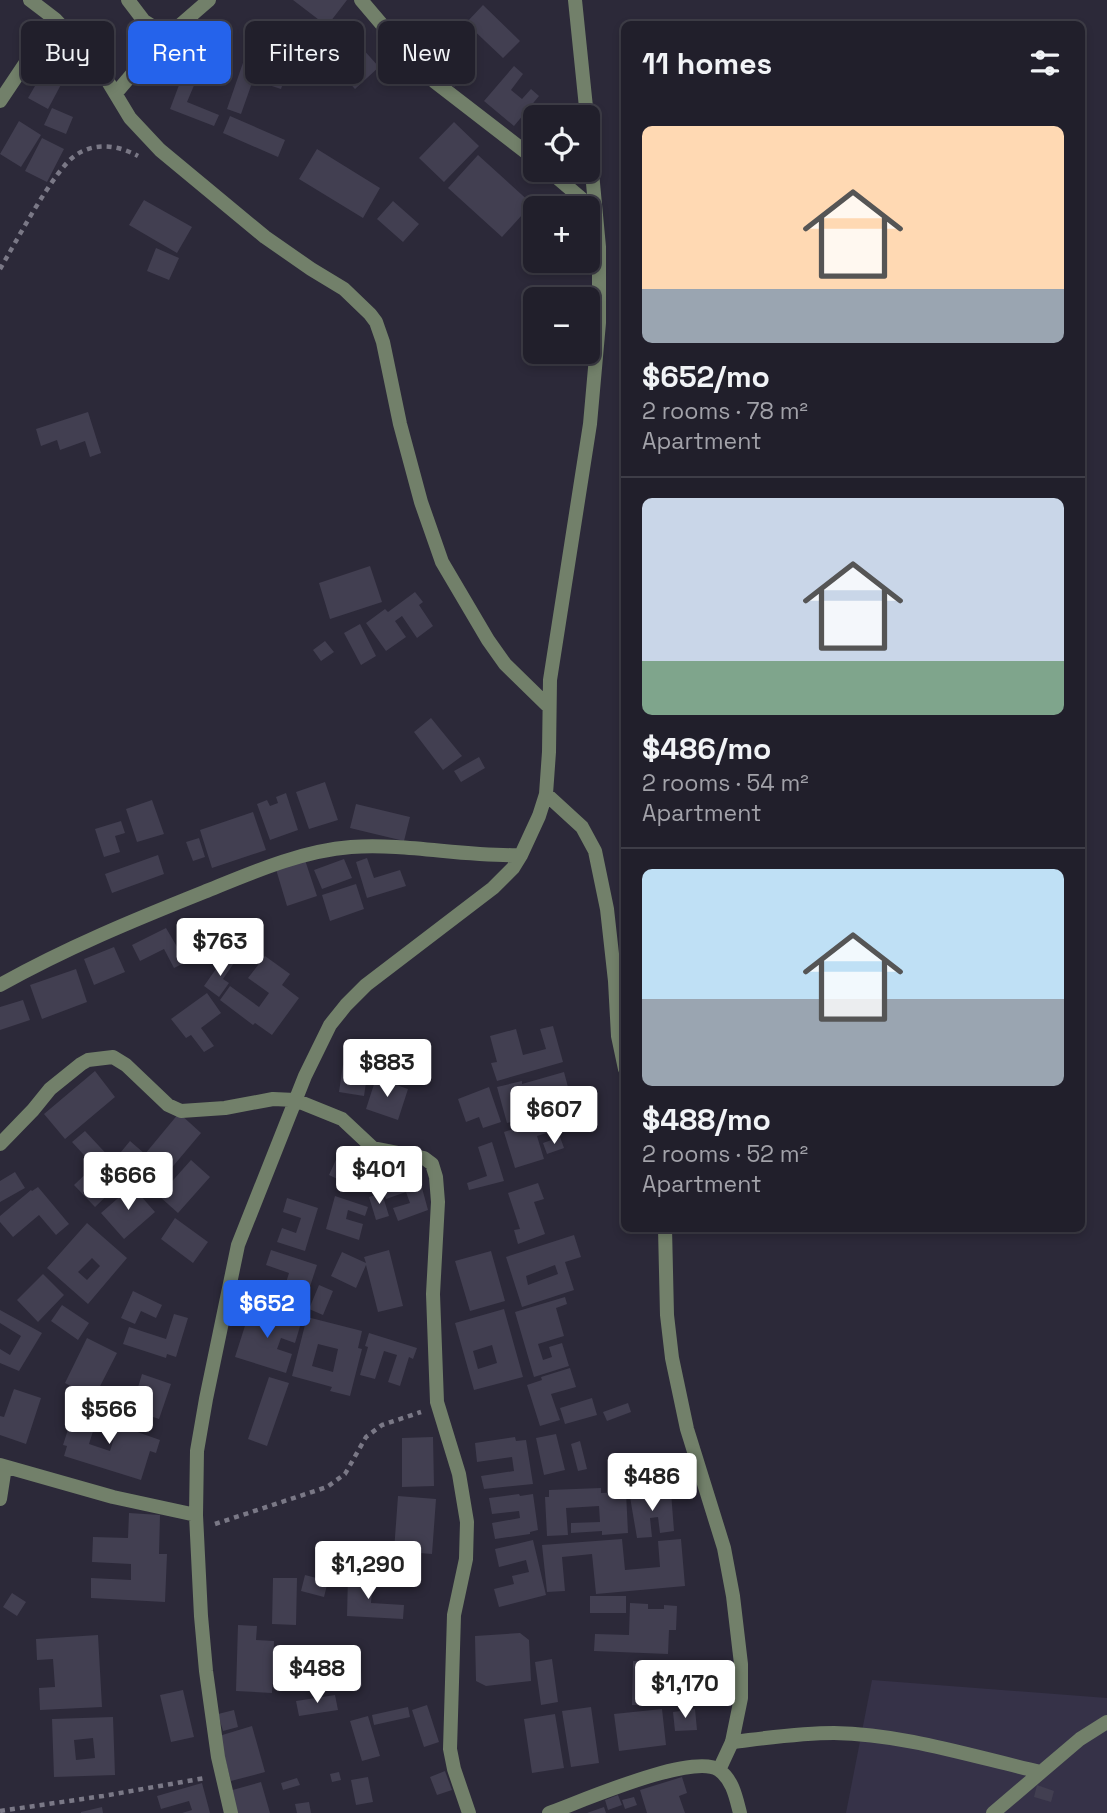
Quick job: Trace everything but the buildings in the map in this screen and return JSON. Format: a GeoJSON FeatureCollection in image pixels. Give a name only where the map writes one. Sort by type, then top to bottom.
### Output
{"type":"FeatureCollection","features":[{"type":"Feature","properties":{"kind":"street"},"geometry":{"type":"LineString","coordinates":[[30,0],[54,19],[98,65],[130,118],[174,162],[265,237],[351,294],[376,322],[421,502],[442,562],[505,664],[550,707]]}},
{"type":"Feature","properties":{"kind":"street"},"geometry":{"type":"LineString","coordinates":[[128,0],[143,21]]}},
{"type":"Feature","properties":{"kind":"street"},"geometry":{"type":"LineString","coordinates":[[183,21],[209,0]]}},
{"type":"Feature","properties":{"kind":"street"},"geometry":{"type":"LineString","coordinates":[[361,0],[412,60],[523,150]]}},
{"type":"Feature","properties":{"kind":"street"},"geometry":{"type":"LineString","coordinates":[[575,0],[586,105]]}},
{"type":"Feature","properties":{"kind":"street"},"geometry":{"type":"LineString","coordinates":[[0,101],[54,19]]}},
{"type":"Feature","properties":{"kind":"street"},"geometry":{"type":"LineString","coordinates":[[116,93],[128,79]]}},
{"type":"Feature","properties":{"kind":"street"},"geometry":{"type":"LineString","coordinates":[[562,182],[579,196]]}},
{"type":"Feature","properties":{"kind":"street"},"geometry":{"type":"LineString","coordinates":[[231,1813],[206,1671],[197,1522],[197,1451],[238,1245],[295,1100],[330,1025],[366,985],[494,888],[522,855],[539,816],[546,794],[550,752],[550,680],[590,424],[599,323],[599,273]]}},
{"type":"Feature","properties":{"kind":"street"},"geometry":{"type":"LineString","coordinates":[[546,794],[582,827],[595,851],[607,909],[621,1050]]}},
{"type":"Feature","properties":{"kind":"street"},"geometry":{"type":"LineString","coordinates":[[0,985],[84,940],[215,887],[306,854],[327,849],[373,846],[495,856],[522,855]]}},
{"type":"Feature","properties":{"kind":"street"},"geometry":{"type":"LineString","coordinates":[[0,1144],[50,1089],[80,1064],[113,1057],[126,1065],[168,1105],[181,1111],[225,1108],[273,1099],[295,1100],[342,1119],[373,1148],[424,1158],[434,1169],[438,1226],[433,1294],[435,1382],[438,1406],[459,1474],[467,1522],[466,1559],[454,1615],[450,1749],[469,1813]]}},
{"type":"Feature","properties":{"kind":"street"},"geometry":{"type":"LineString","coordinates":[[665,1232],[667,1315],[679,1397],[716,1516],[733,1596],[741,1664],[741,1698],[733,1742],[719,1770]]}},
{"type":"Feature","properties":{"kind":"street"},"geometry":{"type":"LineString","coordinates":[[0,1499],[2,1466],[197,1522]]}},
{"type":"Feature","properties":{"kind":"street"},"geometry":{"type":"LineString","coordinates":[[993,1813],[1080,1738],[1107,1722]]}},
{"type":"Feature","properties":{"kind":"street"},"geometry":{"type":"LineString","coordinates":[[733,1742],[835,1733],[868,1736],[928,1746],[1041,1772]]}},
{"type":"Feature","properties":{"kind":"street"},"geometry":{"type":"LineString","coordinates":[[549,1813],[675,1769],[708,1766],[719,1770],[731,1783],[740,1813]]}},
{"type":"Feature","properties":{"kind":"path"},"geometry":{"type":"LineString","coordinates":[[0,269],[41,201],[74,156],[89,148],[111,145],[143,159]]}},
{"type":"Feature","properties":{"kind":"path"},"geometry":{"type":"LineString","coordinates":[[197,1522],[255,1512],[327,1487],[345,1474],[366,1437],[382,1425],[438,1406]]}},
{"type":"Feature","properties":{"kind":"path"},"geometry":{"type":"LineString","coordinates":[[0,1811],[223,1776]]}},
{"type":"Feature","properties":{"kind":"shaded area"},"geometry":{"type":"Polygon","coordinates":[[[872,1680],[1107,1698],[1107,1813],[846,1813],[872,1680]]]}}]}
